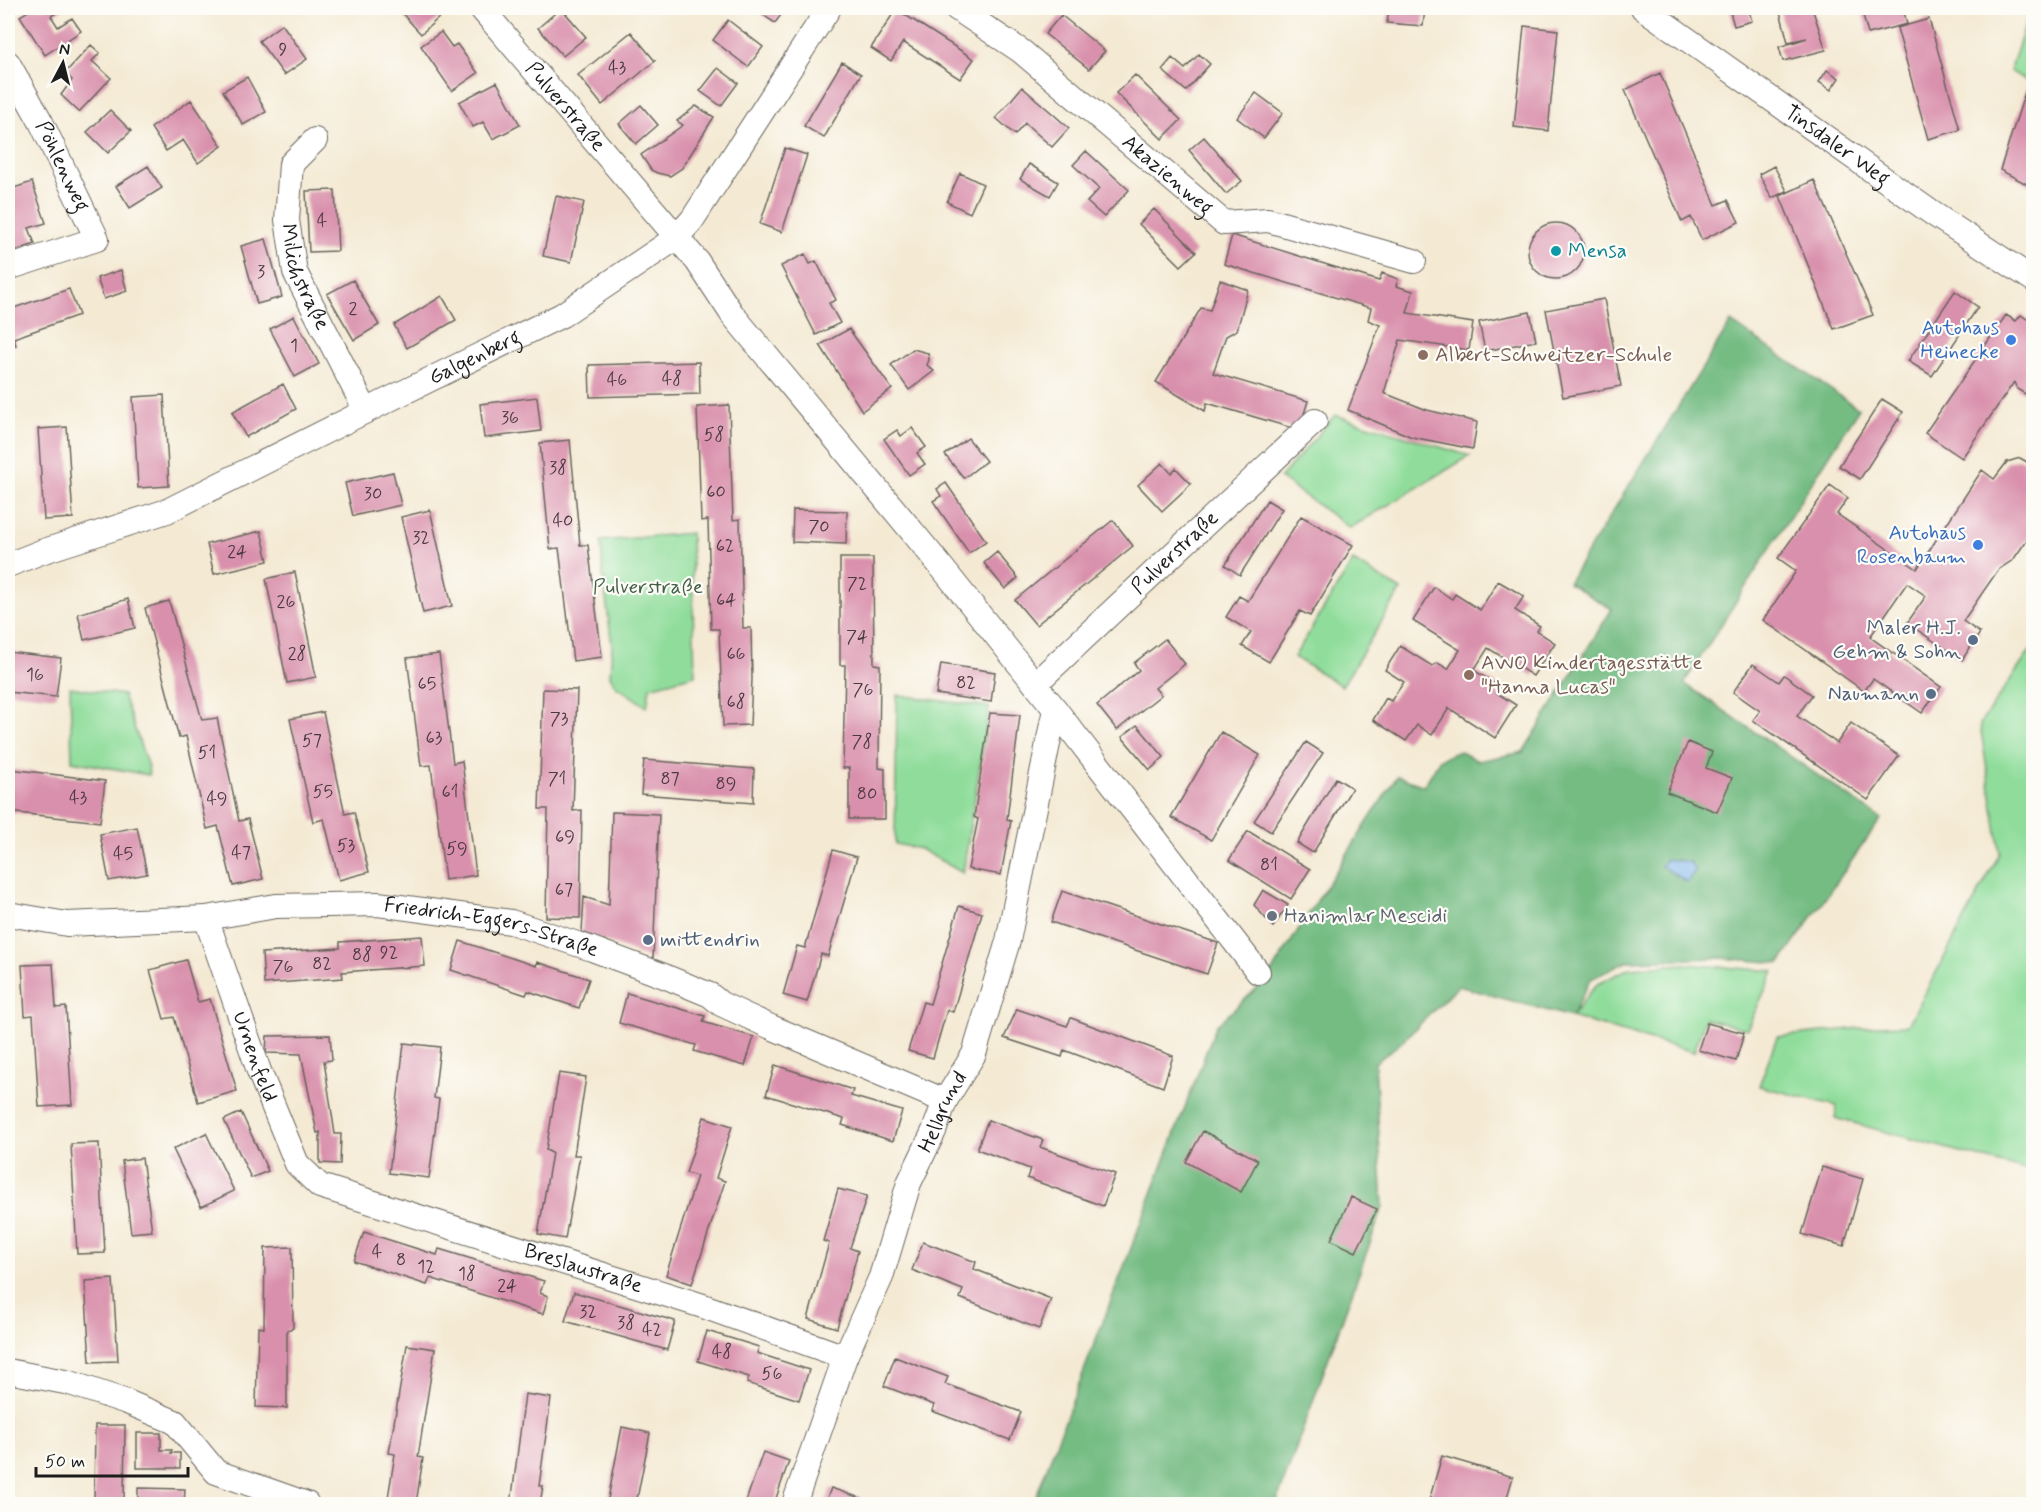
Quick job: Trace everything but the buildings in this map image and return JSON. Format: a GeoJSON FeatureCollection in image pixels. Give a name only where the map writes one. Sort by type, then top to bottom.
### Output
{"type":"FeatureCollection","features":[{"type":"Feature","properties":{"kind":"street","name":"Pulverstraße"},"geometry":{"type":"LineString","coordinates":[[481,8],[697,261],[732,314],[935,559],[1055,709],[1258,972]]}},
{"type":"Feature","properties":{"kind":"street","name":"Galgenberg"},"geometry":{"type":"LineString","coordinates":[[8,565],[167,511],[562,315],[676,238],[692,220],[829,8]]}},
{"type":"Feature","properties":{"kind":"street","name":"Akazienweg"},"geometry":{"type":"LineString","coordinates":[[956,8],[1021,51],[1224,223],[1268,220],[1414,261]]}},
{"type":"Feature","properties":{"kind":"street","name":"Tinsdaler Weg"},"geometry":{"type":"LineString","coordinates":[[1643,8],[1932,213],[2034,280]]}},
{"type":"Feature","properties":{"kind":"street","name":"Pöhlenweg"},"geometry":{"type":"LineString","coordinates":[[8,63],[40,122],[97,239],[8,268]]}},
{"type":"Feature","properties":{"kind":"street","name":"Milichstraße"},"geometry":{"type":"LineString","coordinates":[[315,140],[291,164],[287,220],[295,272],[366,411]]}},
{"type":"Feature","properties":{"kind":"street","name":"Pulverstraße"},"geometry":{"type":"LineString","coordinates":[[1035,684],[1315,421]]}},
{"type":"Feature","properties":{"kind":"street","name":"Hellgrund"},"geometry":{"type":"LineString","coordinates":[[794,1504],[826,1418],[845,1357],[881,1277],[909,1183],[934,1131],[945,1101],[974,1054],[1008,941],[1055,709]]}},
{"type":"Feature","properties":{"kind":"street","name":"Friedrich-Eggers-Straße"},"geometry":{"type":"LineString","coordinates":[[8,914],[67,924],[215,916],[276,906],[378,904],[511,922],[664,976],[771,1027],[945,1101]]}},
{"type":"Feature","properties":{"kind":"street","name":"Urnenfeld"},"geometry":{"type":"LineString","coordinates":[[215,916],[259,1071],[297,1164],[320,1186]]}},
{"type":"Feature","properties":{"kind":"street","name":"Breslaustraße"},"geometry":{"type":"LineString","coordinates":[[320,1186],[703,1306],[845,1357]]}},
{"type":"Feature","properties":{"kind":"street"},"geometry":{"type":"LineString","coordinates":[[8,1371],[70,1383],[127,1402],[175,1422],[216,1472],[307,1504]]}},
{"type":"Feature","properties":{"kind":"green space"},"geometry":{"type":"Polygon","coordinates":[[[2031,8],[2034,8],[2033,85],[2010,71],[2031,8]]]}},
{"type":"Feature","properties":{"kind":"green space"},"geometry":{"type":"Polygon","coordinates":[[[1731,322],[1859,409],[1684,683],[1881,819],[1780,963],[1720,958],[1628,961],[1591,979],[1571,1017],[1458,986],[1403,1041],[1375,1063],[1383,1207],[1276,1504],[1033,1504],[1216,1026],[1267,979],[1397,776],[1424,786],[1440,759],[1459,751],[1478,761],[1523,752],[1612,609],[1568,583],[1731,322]]]}},
{"type":"Feature","properties":{"kind":"green space"},"geometry":{"type":"Polygon","coordinates":[[[1335,415],[1470,456],[1350,528],[1280,478],[1335,415]]]}},
{"type":"Feature","properties":{"kind":"green space","name":"Pulverstraße"},"geometry":{"type":"Polygon","coordinates":[[[691,533],[695,675],[650,687],[647,707],[615,685],[610,676],[612,646],[601,541],[691,533]]]}},
{"type":"Feature","properties":{"kind":"green space"},"geometry":{"type":"Polygon","coordinates":[[[1353,561],[1401,590],[1342,686],[1294,657],[1353,561]]]}},
{"type":"Feature","properties":{"kind":"green space"},"geometry":{"type":"Polygon","coordinates":[[[2033,647],[2033,1172],[1835,1118],[1837,1106],[1759,1086],[1777,1037],[1908,1025],[2000,853],[1980,724],[2033,647]]]}},
{"type":"Feature","properties":{"kind":"green space"},"geometry":{"type":"Polygon","coordinates":[[[70,687],[123,695],[149,775],[72,761],[70,687]]]}},
{"type":"Feature","properties":{"kind":"green space"},"geometry":{"type":"Polygon","coordinates":[[[897,695],[989,707],[963,873],[920,849],[895,844],[897,695]]]}},
{"type":"Feature","properties":{"kind":"green space"},"geometry":{"type":"Polygon","coordinates":[[[1685,964],[1774,971],[1747,1029],[1705,1019],[1694,1052],[1571,1017],[1596,985],[1629,968],[1685,964]]]}},
{"type":"Feature","properties":{"kind":"water"},"geometry":{"type":"Polygon","coordinates":[[[1666,859],[1690,862],[1695,871],[1687,882],[1661,866],[1666,859]]]}},
{"type":"Feature","properties":{"kind":"place","name":"Mensa"},"geometry":{"type":"Point","coordinates":[1556,251]}},
{"type":"Feature","properties":{"kind":"place","name":"Autohaus Heinecke"},"geometry":{"type":"Point","coordinates":[2011,340]}},
{"type":"Feature","properties":{"kind":"place","name":"Albert-Schweitzer-Schule"},"geometry":{"type":"Point","coordinates":[1423,355]}},
{"type":"Feature","properties":{"kind":"place","name":"Autohaus Rosenbaum"},"geometry":{"type":"Point","coordinates":[1978,545]}},
{"type":"Feature","properties":{"kind":"place","name":"Maler H.J. Gehm & Sohn"},"geometry":{"type":"Point","coordinates":[1973,640]}},
{"type":"Feature","properties":{"kind":"place","name":"AWO Kindertagesstätte \"Hanna Lucas\""},"geometry":{"type":"Point","coordinates":[1469,675]}},
{"type":"Feature","properties":{"kind":"place","name":"Naumann"},"geometry":{"type":"Point","coordinates":[1931,694]}},
{"type":"Feature","properties":{"kind":"place","name":"Hanimlar Mescidi"},"geometry":{"type":"Point","coordinates":[1272,916]}},
{"type":"Feature","properties":{"kind":"place","name":"mittendrin"},"geometry":{"type":"Point","coordinates":[648,940]}}]}
